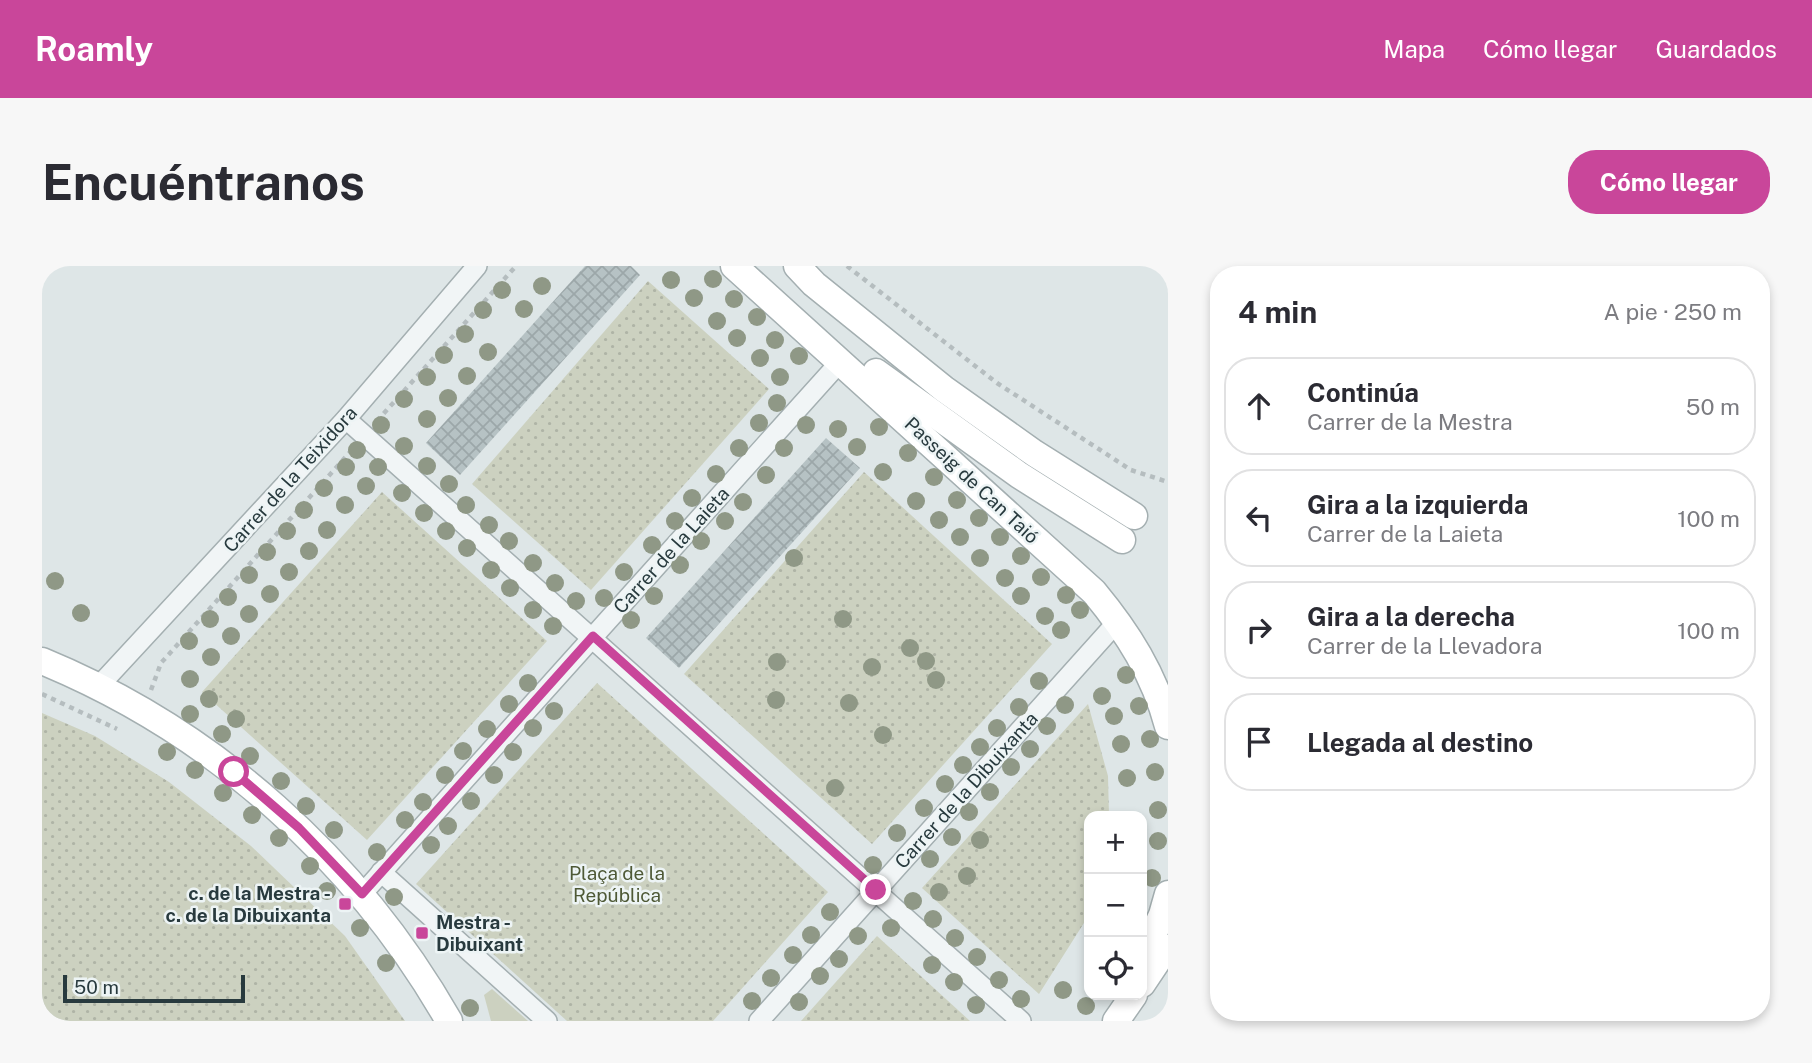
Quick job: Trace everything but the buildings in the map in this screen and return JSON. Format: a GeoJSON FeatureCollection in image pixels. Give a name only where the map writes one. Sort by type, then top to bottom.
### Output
{"type":"FeatureCollection","features":[{"type":"Feature","properties":{"kind":"main road","name":"Passeig de Can Taió"},"geometry":{"type":"LineString","coordinates":[[734,266],[1094,592],[1136,647],[1160,698],[1168,726]]}},
{"type":"Feature","properties":{"kind":"main road","name":"Passeig de Can Taió"},"geometry":{"type":"LineString","coordinates":[[753,266],[890,383],[1019,475],[1122,540]]}},
{"type":"Feature","properties":{"kind":"main road"},"geometry":{"type":"LineString","coordinates":[[797,266],[814,284],[944,389],[1034,453],[1134,516]]}},
{"type":"Feature","properties":{"kind":"main road"},"geometry":{"type":"LineString","coordinates":[[42,662],[99,687],[140,711],[251,786],[299,828],[362,894],[411,960],[449,1021]]}},
{"type":"Feature","properties":{"kind":"main road"},"geometry":{"type":"LineString","coordinates":[[1147,948],[1168,894]]}},
{"type":"Feature","properties":{"kind":"main road"},"geometry":{"type":"LineString","coordinates":[[1147,976],[1168,945]]}},
{"type":"Feature","properties":{"kind":"main road"},"geometry":{"type":"LineString","coordinates":[[1108,1021],[1119,1000]]}},
{"type":"Feature","properties":{"kind":"main road"},"geometry":{"type":"LineString","coordinates":[[1116,1021],[1131,1000]]}},
{"type":"Feature","properties":{"kind":"street","name":"Carrer de la Teixidora"},"geometry":{"type":"LineString","coordinates":[[99,687],[346,419],[477,266]]}},
{"type":"Feature","properties":{"kind":"street","name":"Carrer de la Laieta"},"geometry":{"type":"LineString","coordinates":[[362,894],[840,362]]}},
{"type":"Feature","properties":{"kind":"street"},"geometry":{"type":"LineString","coordinates":[[346,419],[593,636],[1021,1021]]}},
{"type":"Feature","properties":{"kind":"street","name":"Carrer de la Dibuixanta"},"geometry":{"type":"LineString","coordinates":[[758,1021],[1118,621]]}},
{"type":"Feature","properties":{"kind":"street"},"geometry":{"type":"LineString","coordinates":[[381,872],[547,1021]]}},
{"type":"Feature","properties":{"kind":"path"},"geometry":{"type":"LineString","coordinates":[[42,694],[129,734],[161,663],[516,266]]}},
{"type":"Feature","properties":{"kind":"path"},"geometry":{"type":"LineString","coordinates":[[847,266],[997,383],[1131,470],[1168,482]]}},
{"type":"Feature","properties":{"kind":"green space"},"geometry":{"type":"Polygon","coordinates":[[[648,281],[769,389],[591,590],[472,484],[648,281]]]}},
{"type":"Feature","properties":{"kind":"green space"},"geometry":{"type":"Polygon","coordinates":[[[864,472],[1052,644],[872,844],[684,674],[864,472]]]}},
{"type":"Feature","properties":{"kind":"green space"},"geometry":{"type":"Polygon","coordinates":[[[382,492],[547,641],[367,840],[202,692],[382,492]]]}},
{"type":"Feature","properties":{"kind":"green space","name":"Plaça de la República"},"geometry":{"type":"Polygon","coordinates":[[[597,683],[828,892],[713,1021],[567,1021],[416,884],[597,683]]]}},
{"type":"Feature","properties":{"kind":"green space"},"geometry":{"type":"Polygon","coordinates":[[[1088,704],[1108,776],[1109,811],[1084,811],[1084,923],[1039,994],[922,888],[1088,704]]]}},
{"type":"Feature","properties":{"kind":"green space"},"geometry":{"type":"Polygon","coordinates":[[[42,713],[95,736],[169,782],[251,846],[345,936],[405,1021],[42,1021],[42,713]]]}},
{"type":"Feature","properties":{"kind":"green space"},"geometry":{"type":"Polygon","coordinates":[[[877,936],[970,1021],[801,1021],[877,936]]]}},
{"type":"Feature","properties":{"kind":"green space"},"geometry":{"type":"Polygon","coordinates":[[[492,989],[528,1021],[491,1021],[484,995],[492,989]]]}},
{"type":"Feature","properties":{"kind":"place","name":"c. de la Mestra - c. de la Dibuixanta"},"geometry":{"type":"Point","coordinates":[345,904]}},
{"type":"Feature","properties":{"kind":"place","name":"Mestra - Dibuixant"},"geometry":{"type":"Point","coordinates":[422,933]}},
{"type":"Feature","properties":{"kind":"route"},"geometry":{"type":"LineString","coordinates":[[234,772],[299,828],[362,894],[593,636],[876,890]]}}]}
